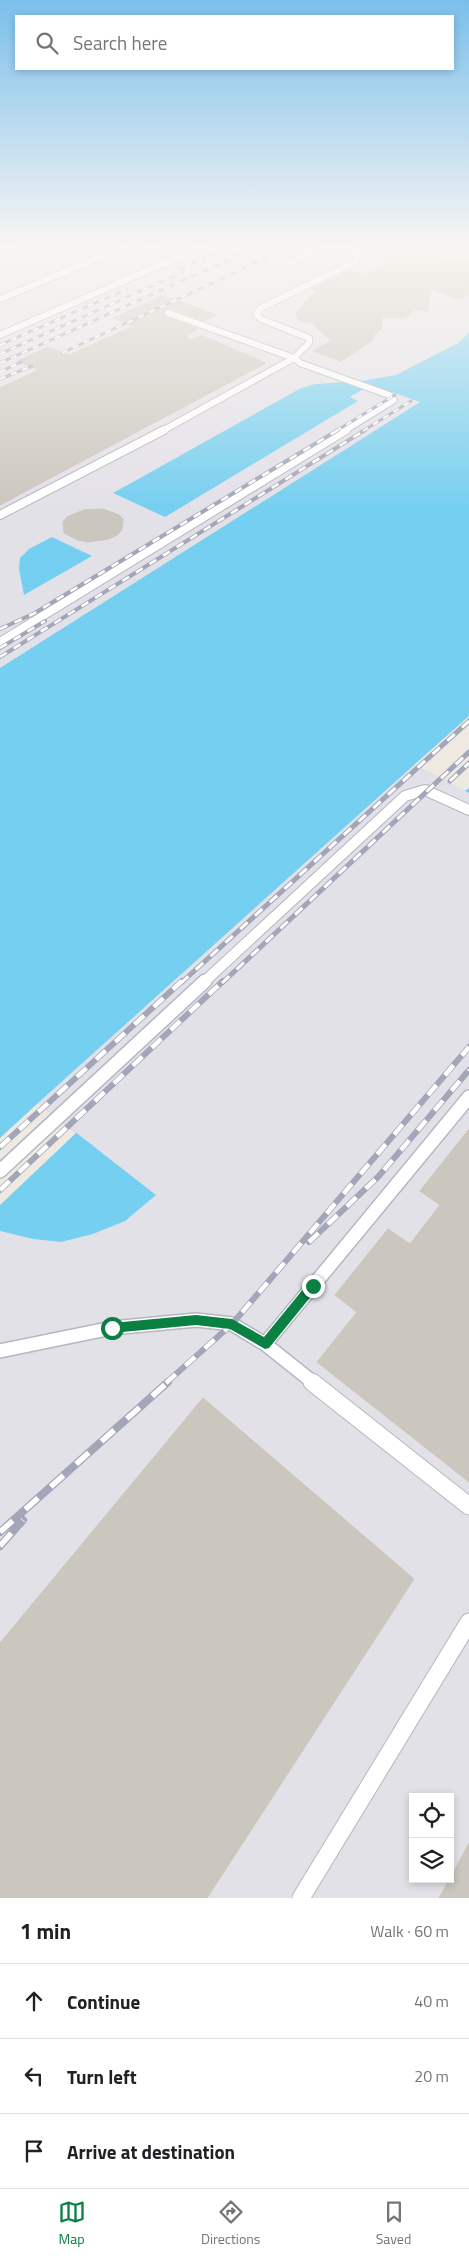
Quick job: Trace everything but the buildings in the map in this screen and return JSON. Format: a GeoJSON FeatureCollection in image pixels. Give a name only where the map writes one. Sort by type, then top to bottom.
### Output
{"type":"FeatureCollection","features":[{"type":"Feature","properties":{"kind":"lane"},"geometry":{"type":"LineString","coordinates":[[0,642],[394,399],[300,363],[294,358],[222,332]]}},
{"type":"Feature","properties":{"kind":"lane"},"geometry":{"type":"LineString","coordinates":[[0,514],[125,451],[294,358],[309,343],[309,338],[293,332]]}},
{"type":"Feature","properties":{"kind":"lane"},"geometry":{"type":"LineString","coordinates":[[0,1171],[405,796],[425,790],[469,810]]}},
{"type":"Feature","properties":{"kind":"lane"},"geometry":{"type":"LineString","coordinates":[[265,1344],[469,1097]]}},
{"type":"Feature","properties":{"kind":"lane"},"geometry":{"type":"LineString","coordinates":[[0,1351],[112,1328],[196,1320],[232,1324],[265,1344],[469,1506]]}},
{"type":"Feature","properties":{"kind":"lane"},"geometry":{"type":"LineString","coordinates":[[301,1898],[469,1622]]}},
{"type":"Feature","properties":{"kind":"shaded area"},"geometry":{"type":"Polygon","coordinates":[[[0,332],[469,332],[458,343],[396,375],[361,381],[315,384],[301,388],[114,492],[358,401],[350,398],[371,385],[420,402],[0,668],[0,332]]]}},
{"type":"Feature","properties":{"kind":"shaded area"},"geometry":{"type":"Polygon","coordinates":[[[414,765],[469,793],[469,1898],[0,1898],[0,1231],[33,1239],[61,1242],[93,1234],[125,1221],[155,1195],[38,1103],[414,765]]]}},
{"type":"Feature","properties":{"kind":"water"},"geometry":{"type":"Polygon","coordinates":[[[469,333],[469,793],[414,765],[38,1103],[156,1195],[125,1221],[93,1234],[61,1242],[33,1239],[0,1231],[0,668],[420,402],[371,385],[350,397],[358,401],[165,517],[113,493],[301,388],[315,384],[361,381],[396,375],[458,343],[469,333]]]}},
{"type":"Feature","properties":{"kind":"water"},"geometry":{"type":"Polygon","coordinates":[[[52,537],[92,556],[24,595],[19,569],[20,558],[29,549],[52,537]]]}},
{"type":"Feature","properties":{"kind":"pier"},"geometry":{"type":"Polygon","coordinates":[[[469,716],[469,788],[465,791],[414,765],[469,716]]]}},
{"type":"Feature","properties":{"kind":"pier"},"geometry":{"type":"Polygon","coordinates":[[[38,1103],[76,1133],[0,1205],[0,1138],[38,1103]]]}},
{"type":"Feature","properties":{"kind":"railway"},"geometry":{"type":"LineString","coordinates":[[0,345],[30,332]]}},
{"type":"Feature","properties":{"kind":"railway"},"geometry":{"type":"LineString","coordinates":[[0,354],[50,332]]}},
{"type":"Feature","properties":{"kind":"railway"},"geometry":{"type":"LineString","coordinates":[[0,363],[70,332]]}},
{"type":"Feature","properties":{"kind":"railway"},"geometry":{"type":"LineString","coordinates":[[62,353],[108,332]]}},
{"type":"Feature","properties":{"kind":"railway"},"geometry":{"type":"LineString","coordinates":[[0,372],[21,362]]}},
{"type":"Feature","properties":{"kind":"railway"},"geometry":{"type":"LineString","coordinates":[[0,379],[32,366]]}},
{"type":"Feature","properties":{"kind":"railway"},"geometry":{"type":"LineString","coordinates":[[336,431],[395,395]]}},
{"type":"Feature","properties":{"kind":"railway"},"geometry":{"type":"LineString","coordinates":[[363,431],[411,401]]}},
{"type":"Feature","properties":{"kind":"railway"},"geometry":{"type":"LineString","coordinates":[[0,629],[33,614],[338,430]]}},
{"type":"Feature","properties":{"kind":"railway"},"geometry":{"type":"LineString","coordinates":[[0,657],[365,430]]}},
{"type":"Feature","properties":{"kind":"railway"},"geometry":{"type":"LineString","coordinates":[[0,648],[45,621]]}},
{"type":"Feature","properties":{"kind":"railway"},"geometry":{"type":"LineString","coordinates":[[181,983],[469,721]]}},
{"type":"Feature","properties":{"kind":"railway"},"geometry":{"type":"LineString","coordinates":[[222,983],[469,752]]}},
{"type":"Feature","properties":{"kind":"railway"},"geometry":{"type":"LineString","coordinates":[[450,781],[469,763]]}},
{"type":"Feature","properties":{"kind":"railway"},"geometry":{"type":"LineString","coordinates":[[0,1147],[182,981]]}},
{"type":"Feature","properties":{"kind":"railway"},"geometry":{"type":"LineString","coordinates":[[0,1190],[223,981]]}},
{"type":"Feature","properties":{"kind":"railway"},"geometry":{"type":"LineString","coordinates":[[166,1383],[232,1324],[469,1047]]}},
{"type":"Feature","properties":{"kind":"railway"},"geometry":{"type":"LineString","coordinates":[[309,1242],[378,1177],[469,1070]]}},
{"type":"Feature","properties":{"kind":"railway"},"geometry":{"type":"LineString","coordinates":[[0,1532],[168,1382]]}},
{"type":"Feature","properties":{"kind":"railway"},"geometry":{"type":"LineString","coordinates":[[0,1546],[23,1520]]}},
{"type":"Feature","properties":{"kind":"route"},"geometry":{"type":"LineString","coordinates":[[112,1328],[196,1320],[232,1324],[265,1344],[313,1286]]}}]}
